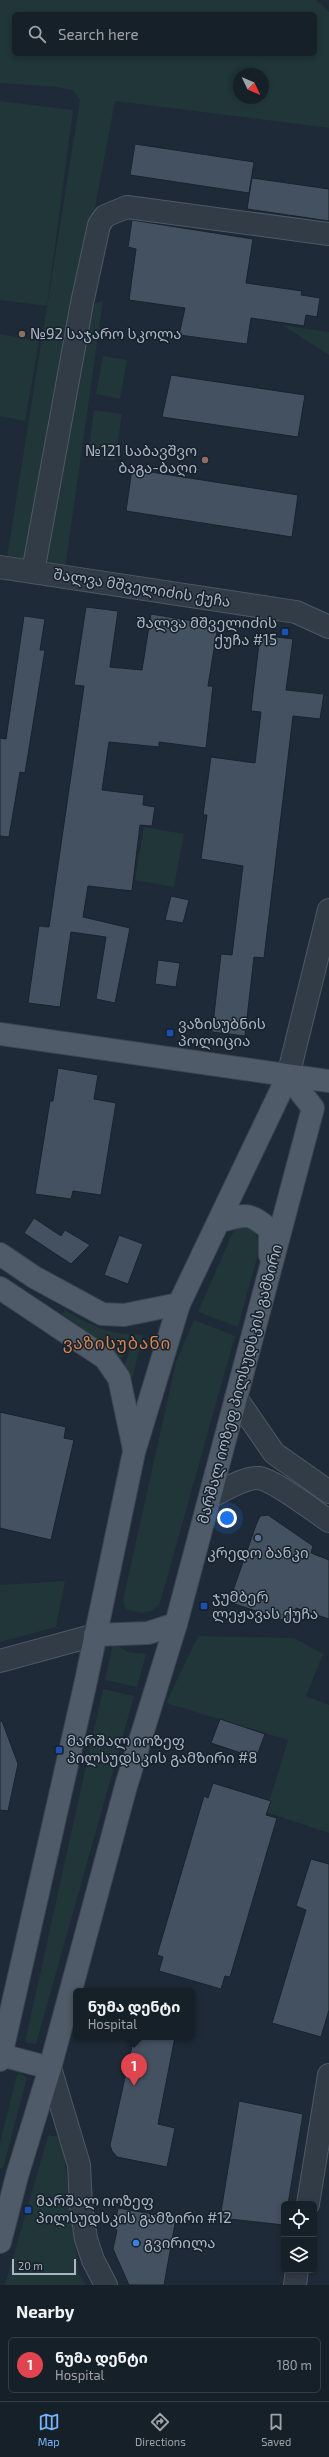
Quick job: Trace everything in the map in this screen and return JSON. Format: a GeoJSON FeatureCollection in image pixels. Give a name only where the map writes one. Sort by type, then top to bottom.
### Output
{"type":"FeatureCollection","features":[{"type":"Feature","properties":{"kind":"main road"},"geometry":{"type":"LineString","coordinates":[[0,1034],[329,1081]]}},
{"type":"Feature","properties":{"kind":"main road"},"geometry":{"type":"LineString","coordinates":[[50,2068],[1,2058],[134,1452],[179,1304],[221,1221],[288,1076]]}},
{"type":"Feature","properties":{"kind":"main road","name":"მარშალ იოზეფ პილსუდსკის გამზირი"},"geometry":{"type":"LineString","coordinates":[[0,2242],[17,2176],[50,2068],[120,1809],[176,1624],[313,1108],[288,1076]]}},
{"type":"Feature","properties":{"kind":"main road"},"geometry":{"type":"LineString","coordinates":[[221,1221],[241,1215],[256,1218],[270,1230],[271,1268]]}},
{"type":"Feature","properties":{"kind":"main road"},"geometry":{"type":"LineString","coordinates":[[0,1254],[34,1277],[102,1314],[124,1315],[179,1304]]}},
{"type":"Feature","properties":{"kind":"main road"},"geometry":{"type":"LineString","coordinates":[[0,1288],[105,1358],[119,1378],[134,1452]]}},
{"type":"Feature","properties":{"kind":"main road"},"geometry":{"type":"LineString","coordinates":[[95,1635],[148,1633],[176,1624]]}},
{"type":"Feature","properties":{"kind":"street"},"geometry":{"type":"LineString","coordinates":[[33,572],[82,304],[99,225],[105,216],[127,207],[329,234]]}},
{"type":"Feature","properties":{"kind":"street","name":"შალვა მშველიძის ქუჩა"},"geometry":{"type":"LineString","coordinates":[[0,567],[296,612],[329,627]]}},
{"type":"Feature","properties":{"kind":"street"},"geometry":{"type":"LineString","coordinates":[[288,1076],[329,910]]}},
{"type":"Feature","properties":{"kind":"street"},"geometry":{"type":"LineString","coordinates":[[236,1398],[274,1453],[329,1492]]}},
{"type":"Feature","properties":{"kind":"street"},"geometry":{"type":"LineString","coordinates":[[210,1497],[245,1481],[258,1478],[272,1482],[329,1521]]}},
{"type":"Feature","properties":{"kind":"street"},"geometry":{"type":"LineString","coordinates":[[0,1661],[95,1635]]}},
{"type":"Feature","properties":{"kind":"street"},"geometry":{"type":"LineString","coordinates":[[50,2068],[79,2165],[81,2206],[86,2239],[93,2260],[106,2285]]}},
{"type":"Feature","properties":{"kind":"street"},"geometry":{"type":"LineString","coordinates":[[308,2201],[329,2075]]}},
{"type":"Feature","properties":{"kind":"street"},"geometry":{"type":"LineString","coordinates":[[295,2285],[297,2273]]}},
{"type":"Feature","properties":{"kind":"green space"},"geometry":{"type":"Polygon","coordinates":[[[0,0],[317,0],[329,12],[329,128],[115,101],[29,561],[7,557],[80,100],[74,91],[57,87],[0,83],[0,0]]]}},
{"type":"Feature","properties":{"kind":"green space"},"geometry":{"type":"Polygon","coordinates":[[[0,101],[73,110],[47,306],[0,300],[0,101]]]}},
{"type":"Feature","properties":{"kind":"green space"},"geometry":{"type":"Polygon","coordinates":[[[103,300],[65,569],[57,568],[42,556],[90,306],[103,300]]]}},
{"type":"Feature","properties":{"kind":"green space"},"geometry":{"type":"Polygon","coordinates":[[[282,325],[329,332],[329,355],[282,325]]]}},
{"type":"Feature","properties":{"kind":"green space"},"geometry":{"type":"Polygon","coordinates":[[[0,334],[39,341],[25,421],[0,416],[0,334]]]}},
{"type":"Feature","properties":{"kind":"green space"},"geometry":{"type":"Polygon","coordinates":[[[103,356],[127,360],[120,399],[96,394],[103,356]]]}},
{"type":"Feature","properties":{"kind":"green space"},"geometry":{"type":"Polygon","coordinates":[[[94,410],[122,414],[115,460],[88,456],[94,410]]]}},
{"type":"Feature","properties":{"kind":"green space"},"geometry":{"type":"Polygon","coordinates":[[[144,827],[184,834],[174,887],[135,880],[144,827]]]}},
{"type":"Feature","properties":{"kind":"green space"},"geometry":{"type":"Polygon","coordinates":[[[237,1228],[252,1228],[261,1243],[238,1327],[198,1312],[232,1234],[237,1228]]]}},
{"type":"Feature","properties":{"kind":"green space"},"geometry":{"type":"Polygon","coordinates":[[[65,1310],[80,1319],[112,1332],[130,1334],[120,1365],[96,1339],[62,1314],[65,1310]]]}},
{"type":"Feature","properties":{"kind":"green space"},"geometry":{"type":"Polygon","coordinates":[[[194,1320],[235,1336],[160,1603],[152,1611],[141,1613],[126,1609],[123,1600],[176,1362],[194,1320]]]}},
{"type":"Feature","properties":{"kind":"green space"},"geometry":{"type":"Polygon","coordinates":[[[135,1334],[143,1335],[131,1384],[123,1370],[135,1334]]]}},
{"type":"Feature","properties":{"kind":"green space"},"geometry":{"type":"Polygon","coordinates":[[[65,1581],[56,1627],[0,1642],[0,1585],[65,1581]]]}},
{"type":"Feature","properties":{"kind":"green space"},"geometry":{"type":"Polygon","coordinates":[[[198,1636],[294,1638],[323,1654],[306,1696],[329,1705],[329,1833],[266,1812],[288,1740],[166,1703],[198,1636]]]}},
{"type":"Feature","properties":{"kind":"green space"},"geometry":{"type":"Polygon","coordinates":[[[113,1643],[128,1652],[146,1654],[137,1687],[105,1680],[113,1643]]]}},
{"type":"Feature","properties":{"kind":"green space"},"geometry":{"type":"Polygon","coordinates":[[[103,1689],[134,1696],[36,2044],[25,2042],[103,1689]]]}},
{"type":"Feature","properties":{"kind":"green space"},"geometry":{"type":"Polygon","coordinates":[[[20,2073],[27,2078],[3,2168],[0,2168],[0,2142],[17,2075],[20,2073]]]}},
{"type":"Feature","properties":{"kind":"green space"},"geometry":{"type":"Polygon","coordinates":[[[48,2136],[60,2136],[63,2146],[79,2274],[86,2285],[5,2285],[48,2136]]]}},
{"type":"Feature","properties":{"kind":"building"},"geometry":{"type":"Polygon","coordinates":[[[135,144],[254,162],[249,193],[130,175],[135,144]]]}},
{"type":"Feature","properties":{"kind":"building"},"geometry":{"type":"Polygon","coordinates":[[[252,178],[329,189],[329,221],[247,209],[252,178]]]}},
{"type":"Feature","properties":{"kind":"building"},"geometry":{"type":"Polygon","coordinates":[[[132,220],[253,239],[246,283],[302,291],[301,295],[320,298],[317,317],[306,315],[304,326],[251,318],[247,344],[179,335],[185,308],[129,300],[136,249],[128,247],[132,220]]]}},
{"type":"Feature","properties":{"kind":"building"},"geometry":{"type":"Polygon","coordinates":[[[171,375],[305,395],[298,437],[162,417],[171,375]]]}},
{"type":"Feature","properties":{"kind":"building"},"geometry":{"type":"Polygon","coordinates":[[[132,469],[298,495],[292,537],[126,511],[132,469]]]}},
{"type":"Feature","properties":{"kind":"building"},"geometry":{"type":"Polygon","coordinates":[[[86,607],[118,611],[110,667],[142,670],[151,614],[218,625],[208,686],[213,686],[206,748],[159,742],[159,747],[109,742],[102,790],[144,795],[143,805],[155,807],[152,826],[140,825],[132,891],[88,886],[83,917],[130,928],[115,1003],[96,999],[106,937],[71,932],[60,1007],[28,1003],[39,926],[49,927],[84,686],[74,685],[86,607]]]}},
{"type":"Feature","properties":{"kind":"building"},"geometry":{"type":"Polygon","coordinates":[[[24,616],[45,619],[40,650],[45,650],[25,773],[20,772],[9,837],[0,836],[0,738],[6,739],[24,616]]]}},
{"type":"Feature","properties":{"kind":"building"},"geometry":{"type":"Polygon","coordinates":[[[260,635],[293,639],[286,690],[324,694],[320,719],[293,716],[264,958],[254,957],[245,1036],[212,1032],[221,954],[232,955],[243,866],[201,859],[207,815],[203,815],[211,757],[255,763],[261,712],[251,711],[260,635]]]}},
{"type":"Feature","properties":{"kind":"building"},"geometry":{"type":"Polygon","coordinates":[[[171,896],[189,900],[183,923],[165,920],[171,896]]]}},
{"type":"Feature","properties":{"kind":"building"},"geometry":{"type":"Polygon","coordinates":[[[158,960],[180,963],[176,987],[155,984],[158,960]]]}},
{"type":"Feature","properties":{"kind":"building"},"geometry":{"type":"Polygon","coordinates":[[[58,1068],[98,1075],[94,1099],[116,1103],[101,1195],[73,1191],[71,1199],[35,1194],[50,1101],[53,1101],[58,1068]]]}},
{"type":"Feature","properties":{"kind":"building"},"geometry":{"type":"Polygon","coordinates":[[[34,1218],[61,1236],[65,1230],[90,1245],[71,1264],[24,1233],[34,1218]]]}},
{"type":"Feature","properties":{"kind":"building"},"geometry":{"type":"Polygon","coordinates":[[[119,1235],[143,1244],[128,1284],[104,1275],[119,1235]]]}},
{"type":"Feature","properties":{"kind":"building"},"geometry":{"type":"Polygon","coordinates":[[[0,1412],[66,1427],[64,1438],[74,1440],[51,1540],[0,1528],[0,1412]]]}},
{"type":"Feature","properties":{"kind":"building"},"geometry":{"type":"Polygon","coordinates":[[[268,1515],[313,1546],[311,1553],[329,1560],[329,1619],[296,1608],[292,1623],[229,1602],[260,1516],[268,1515]]]}},
{"type":"Feature","properties":{"kind":"building"},"geometry":{"type":"Polygon","coordinates":[[[220,1719],[265,1734],[256,1758],[211,1743],[220,1719]]]}},
{"type":"Feature","properties":{"kind":"building"},"geometry":{"type":"Polygon","coordinates":[[[0,1721],[2,1721],[18,1764],[8,1811],[0,1810],[0,1721]]]}},
{"type":"Feature","properties":{"kind":"building"},"geometry":{"type":"Polygon","coordinates":[[[213,1783],[271,1801],[266,1815],[277,1818],[230,1977],[225,1976],[221,1989],[159,1971],[163,1957],[157,1955],[204,1796],[208,1798],[213,1783]]]}},
{"type":"Feature","properties":{"kind":"building"},"geometry":{"type":"Polygon","coordinates":[[[311,1859],[329,1864],[329,2010],[321,2037],[272,2023],[306,1910],[296,1906],[311,1859]]]}},
{"type":"Feature","properties":{"kind":"building"},"geometry":{"type":"Polygon","coordinates":[[[133,2040],[174,2040],[158,2124],[175,2128],[167,2167],[117,2157],[112,2151],[110,2145],[133,2040]]]}},
{"type":"Feature","properties":{"kind":"building"},"geometry":{"type":"Polygon","coordinates":[[[239,2101],[303,2114],[288,2201],[281,2201],[281,2225],[220,2218],[239,2101]]]}},
{"type":"Feature","properties":{"kind":"building"},"geometry":{"type":"Polygon","coordinates":[[[118,2208],[176,2218],[164,2285],[129,2285],[113,2249],[117,2230],[114,2229],[118,2208]]]}},
{"type":"Feature","properties":{"kind":"place","name":"№92 საჯარო სკოლა"},"geometry":{"type":"Point","coordinates":[22,334]}},
{"type":"Feature","properties":{"kind":"place","name":"№121 საბავშვო ბაგა-ბაღი"},"geometry":{"type":"Point","coordinates":[205,460]}},
{"type":"Feature","properties":{"kind":"place","name":"შალვა მშველიძის ქუჩა #15"},"geometry":{"type":"Point","coordinates":[285,632]}},
{"type":"Feature","properties":{"kind":"place","name":"ვაზისუბნის პოლიცია"},"geometry":{"type":"Point","coordinates":[170,1033]}},
{"type":"Feature","properties":{"kind":"place","name":"კრედო ბანკი"},"geometry":{"type":"Point","coordinates":[258,1538]}},
{"type":"Feature","properties":{"kind":"place","name":"ჯუმბერ ლეჟავას ქუჩა"},"geometry":{"type":"Point","coordinates":[204,1606]}},
{"type":"Feature","properties":{"kind":"place","name":"მარშალ იოზეფ პილსუდსკის გამზირი #8"},"geometry":{"type":"Point","coordinates":[59,1750]}},
{"type":"Feature","properties":{"kind":"place","name":"ნუმა დენტი"},"geometry":{"type":"Point","coordinates":[134,2086]}},
{"type":"Feature","properties":{"kind":"place","name":"მარშალ იოზეფ პილსუდსკის გამზირი #12"},"geometry":{"type":"Point","coordinates":[28,2210]}},
{"type":"Feature","properties":{"kind":"place","name":"გვირილა"},"geometry":{"type":"Point","coordinates":[136,2243]}},
{"type":"Feature","properties":{"kind":"district","name":"ვაზისუბანი"},"geometry":{"type":"Point","coordinates":[117,1343]}}]}
